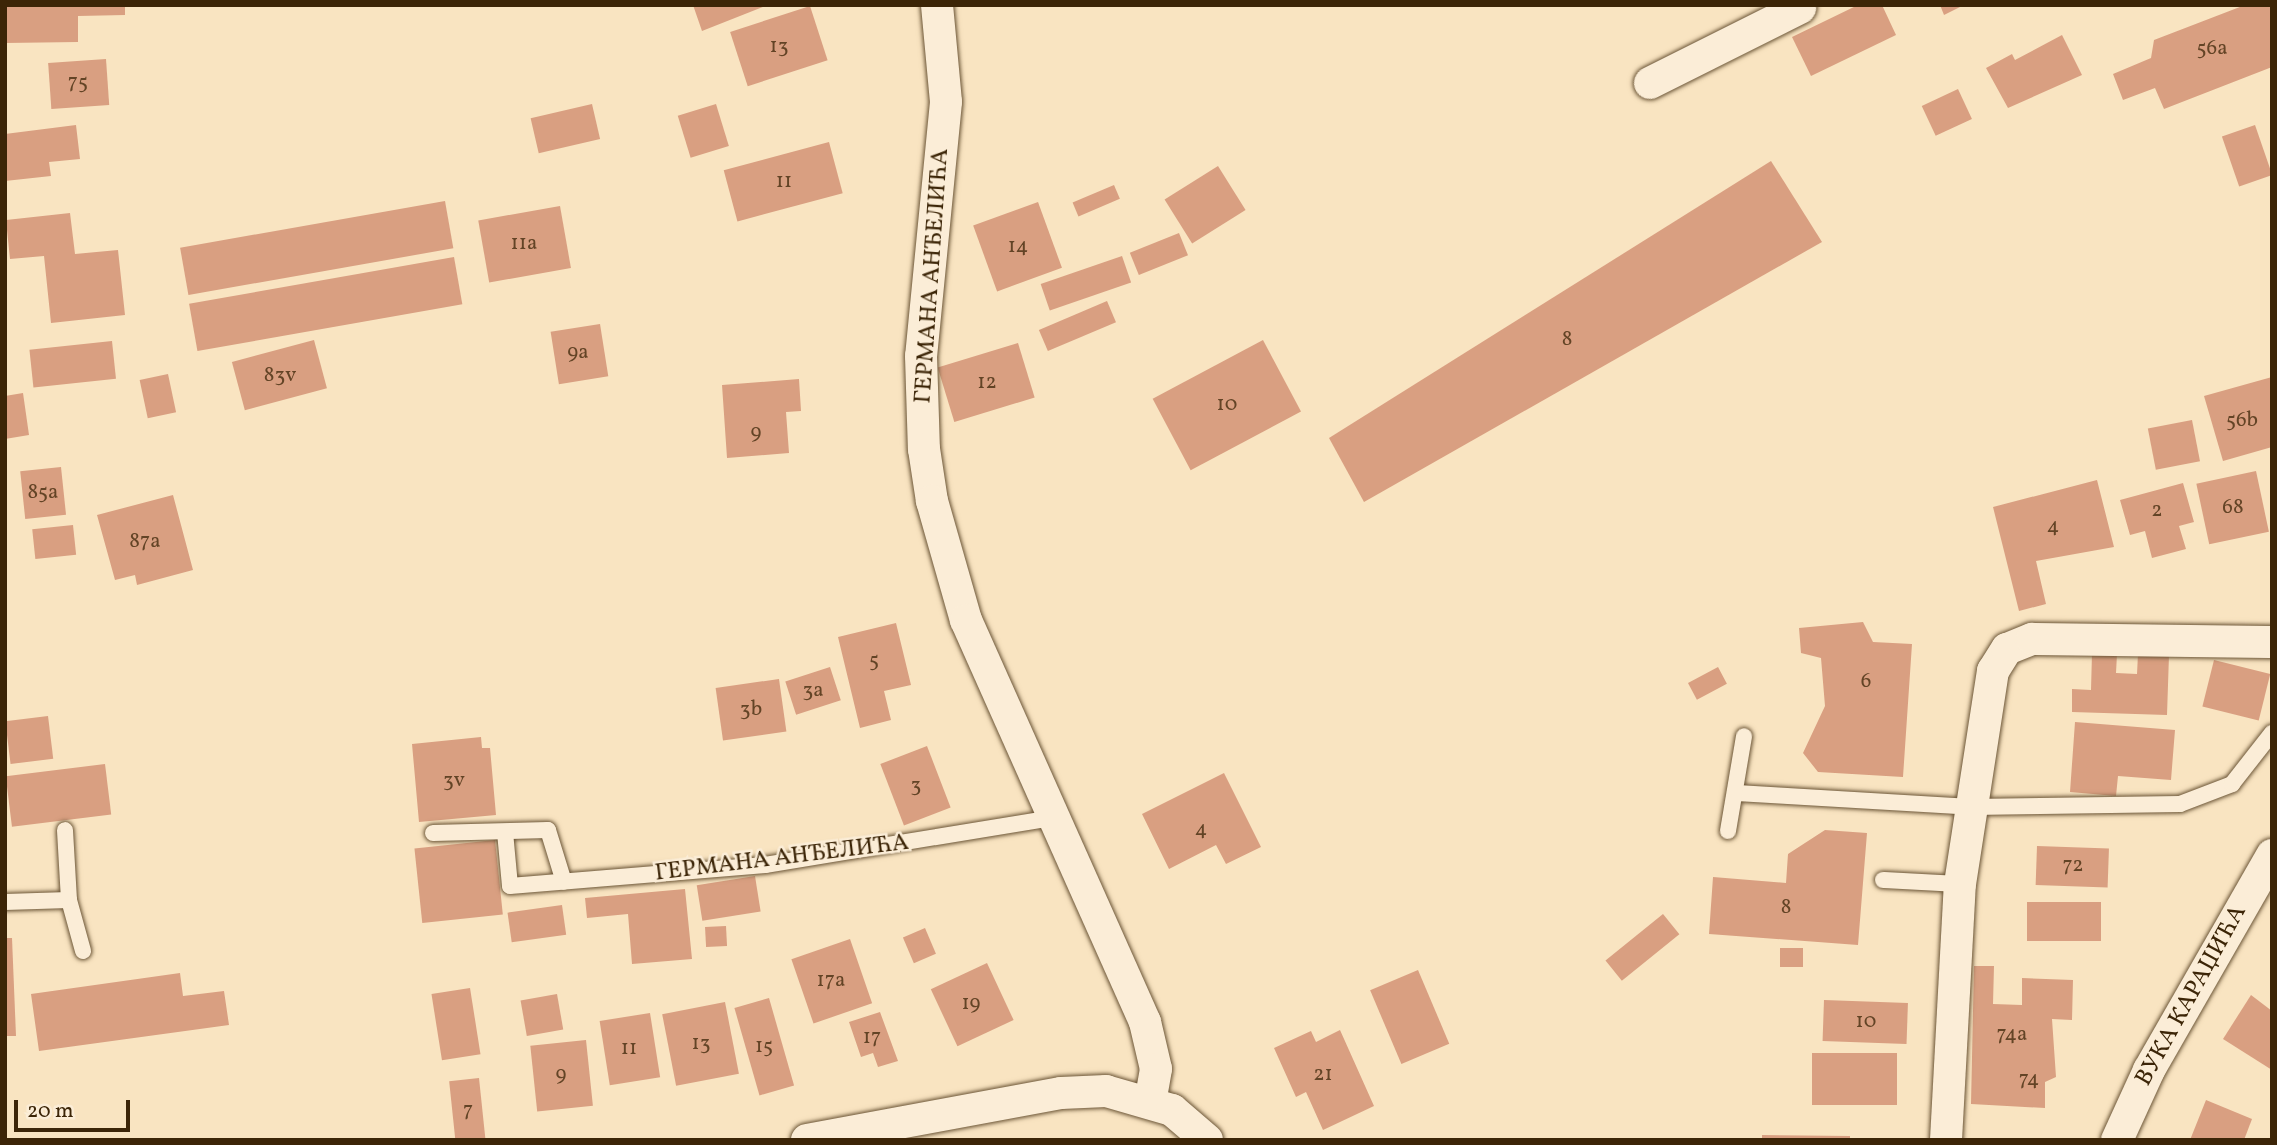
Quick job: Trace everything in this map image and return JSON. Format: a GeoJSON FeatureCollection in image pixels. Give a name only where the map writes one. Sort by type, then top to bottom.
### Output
{"type":"FeatureCollection","features":[{"type":"Feature","properties":{"kind":"street","name":"ГЕРМАНА АНЂЕЛИЋА"},"geometry":{"type":"LineString","coordinates":[[937,5],[946,102],[921,356],[924,449],[932,501],[967,620],[1145,1022],[1156,1069],[1150,1102]]}},
{"type":"Feature","properties":{"kind":"street"},"geometry":{"type":"LineString","coordinates":[[1650,83],[1800,8]]}},
{"type":"Feature","properties":{"kind":"street"},"geometry":{"type":"LineString","coordinates":[[1946,1140],[1960,884],[1993,671],[2007,649],[2032,639],[2272,642]]}},
{"type":"Feature","properties":{"kind":"street","name":"ВУКА КАРАЏИЋА"},"geometry":{"type":"LineString","coordinates":[[2117,1140],[2149,1070],[2272,855]]}},
{"type":"Feature","properties":{"kind":"street"},"geometry":{"type":"LineString","coordinates":[[807,1140],[1061,1094],[1106,1091],[1172,1110],[1208,1140]]}},
{"type":"Feature","properties":{"kind":"lane"},"geometry":{"type":"LineString","coordinates":[[1737,793],[1971,807],[2203,800],[2232,784],[2272,733]]}},
{"type":"Feature","properties":{"kind":"lane"},"geometry":{"type":"LineString","coordinates":[[1728,831],[1737,793],[1744,736]]}},
{"type":"Feature","properties":{"kind":"lane","name":"ГЕРМАНА АНЂЕЛИЋА"},"geometry":{"type":"LineString","coordinates":[[505,832],[510,887],[765,865],[1053,818]]}},
{"type":"Feature","properties":{"kind":"lane"},"geometry":{"type":"LineString","coordinates":[[65,830],[69,900],[83,951]]}},
{"type":"Feature","properties":{"kind":"lane"},"geometry":{"type":"LineString","coordinates":[[433,833],[548,830],[564,882]]}},
{"type":"Feature","properties":{"kind":"lane"},"geometry":{"type":"LineString","coordinates":[[1883,880],[1960,884]]}},
{"type":"Feature","properties":{"kind":"lane"},"geometry":{"type":"LineString","coordinates":[[5,902],[69,900]]}},
{"type":"Feature","properties":{"kind":"building"},"geometry":{"type":"Polygon","coordinates":[[[5,5],[125,5],[125,15],[78,16],[78,42],[5,43],[5,5]]]}},
{"type":"Feature","properties":{"kind":"building"},"geometry":{"type":"Polygon","coordinates":[[[693,5],[768,5],[702,31],[693,5]]]}},
{"type":"Feature","properties":{"kind":"building"},"geometry":{"type":"Polygon","coordinates":[[[1858,5],[1882,5],[1896,35],[1811,76],[1792,37],[1858,5]]]}},
{"type":"Feature","properties":{"kind":"building"},"geometry":{"type":"Polygon","coordinates":[[[1940,5],[1964,5],[1944,15],[1940,5]]]}},
{"type":"Feature","properties":{"kind":"building"},"geometry":{"type":"Polygon","coordinates":[[[2245,5],[2272,5],[2272,67],[2164,109],[2155,88],[2123,100],[2113,74],[2151,58],[2154,40],[2245,5]]]}},
{"type":"Feature","properties":{"kind":"building"},"geometry":{"type":"Polygon","coordinates":[[[810,6],[828,60],[748,86],[730,32],[810,6]]]}},
{"type":"Feature","properties":{"kind":"building"},"geometry":{"type":"Polygon","coordinates":[[[2062,35],[2082,75],[2008,108],[1986,68],[2012,54],[2015,60],[2062,35]]]}},
{"type":"Feature","properties":{"kind":"building"},"geometry":{"type":"Polygon","coordinates":[[[106,59],[109,105],[51,109],[48,63],[106,59]]]}},
{"type":"Feature","properties":{"kind":"building"},"geometry":{"type":"Polygon","coordinates":[[[1958,89],[1972,119],[1936,136],[1922,106],[1958,89]]]}},
{"type":"Feature","properties":{"kind":"building"},"geometry":{"type":"Polygon","coordinates":[[[592,104],[600,139],[539,153],[531,118],[592,104]]]}},
{"type":"Feature","properties":{"kind":"building"},"geometry":{"type":"Polygon","coordinates":[[[716,104],[729,146],[691,158],[678,116],[716,104]]]}},
{"type":"Feature","properties":{"kind":"building"},"geometry":{"type":"Polygon","coordinates":[[[76,125],[80,159],[49,162],[51,176],[5,181],[5,134],[76,125]]]}},
{"type":"Feature","properties":{"kind":"building"},"geometry":{"type":"Polygon","coordinates":[[[2255,125],[2272,175],[2239,187],[2222,136],[2255,125]]]}},
{"type":"Feature","properties":{"kind":"building"},"geometry":{"type":"Polygon","coordinates":[[[829,142],[843,193],[737,221],[724,170],[829,142]]]}},
{"type":"Feature","properties":{"kind":"building"},"geometry":{"type":"Polygon","coordinates":[[[1771,161],[1822,242],[1364,502],[1329,438],[1771,161]]]}},
{"type":"Feature","properties":{"kind":"building"},"geometry":{"type":"Polygon","coordinates":[[[1218,166],[1246,210],[1192,243],[1165,199],[1218,166]]]}},
{"type":"Feature","properties":{"kind":"building"},"geometry":{"type":"Polygon","coordinates":[[[1114,185],[1120,199],[1078,216],[1073,203],[1114,185]]]}},
{"type":"Feature","properties":{"kind":"building"},"geometry":{"type":"Polygon","coordinates":[[[445,201],[453,248],[188,295],[180,248],[445,201]]]}},
{"type":"Feature","properties":{"kind":"building"},"geometry":{"type":"Polygon","coordinates":[[[1038,202],[1062,268],[997,291],[973,226],[1038,202]]]}},
{"type":"Feature","properties":{"kind":"building"},"geometry":{"type":"Polygon","coordinates":[[[560,206],[571,268],[489,282],[478,220],[560,206]]]}},
{"type":"Feature","properties":{"kind":"building"},"geometry":{"type":"Polygon","coordinates":[[[70,213],[75,254],[118,250],[125,315],[51,323],[44,256],[10,259],[6,220],[70,213]]]}},
{"type":"Feature","properties":{"kind":"building"},"geometry":{"type":"Polygon","coordinates":[[[1179,233],[1188,255],[1139,275],[1130,253],[1179,233]]]}},
{"type":"Feature","properties":{"kind":"building"},"geometry":{"type":"Polygon","coordinates":[[[1122,256],[1131,282],[1050,310],[1041,284],[1122,256]]]}},
{"type":"Feature","properties":{"kind":"building"},"geometry":{"type":"Polygon","coordinates":[[[454,257],[462,304],[197,351],[189,304],[454,257]]]}},
{"type":"Feature","properties":{"kind":"building"},"geometry":{"type":"Polygon","coordinates":[[[1107,301],[1116,322],[1048,351],[1039,330],[1107,301]]]}},
{"type":"Feature","properties":{"kind":"building"},"geometry":{"type":"Polygon","coordinates":[[[600,324],[608,376],[559,384],[551,332],[600,324]]]}},
{"type":"Feature","properties":{"kind":"building"},"geometry":{"type":"Polygon","coordinates":[[[314,340],[327,388],[245,410],[232,362],[314,340]]]}},
{"type":"Feature","properties":{"kind":"building"},"geometry":{"type":"Polygon","coordinates":[[[1263,340],[1301,412],[1191,470],[1153,399],[1263,340]]]}},
{"type":"Feature","properties":{"kind":"building"},"geometry":{"type":"Polygon","coordinates":[[[112,341],[116,379],[33,387],[29,350],[112,341]]]}},
{"type":"Feature","properties":{"kind":"building"},"geometry":{"type":"Polygon","coordinates":[[[1018,343],[1035,398],[954,422],[938,368],[1018,343]]]}},
{"type":"Feature","properties":{"kind":"building"},"geometry":{"type":"Polygon","coordinates":[[[168,374],[176,412],[148,418],[140,380],[168,374]]]}},
{"type":"Feature","properties":{"kind":"building"},"geometry":{"type":"Polygon","coordinates":[[[2272,377],[2272,447],[2223,461],[2204,396],[2272,377]]]}},
{"type":"Feature","properties":{"kind":"building"},"geometry":{"type":"Polygon","coordinates":[[[799,379],[801,411],[786,412],[789,453],[727,458],[722,385],[799,379]]]}},
{"type":"Feature","properties":{"kind":"building"},"geometry":{"type":"Polygon","coordinates":[[[23,393],[29,435],[5,439],[5,396],[23,393]]]}},
{"type":"Feature","properties":{"kind":"building"},"geometry":{"type":"Polygon","coordinates":[[[2192,420],[2200,461],[2156,470],[2148,429],[2192,420]]]}},
{"type":"Feature","properties":{"kind":"building"},"geometry":{"type":"Polygon","coordinates":[[[61,467],[66,515],[25,519],[20,471],[61,467]]]}},
{"type":"Feature","properties":{"kind":"building"},"geometry":{"type":"Polygon","coordinates":[[[2256,471],[2269,532],[2209,544],[2196,484],[2256,471]]]}},
{"type":"Feature","properties":{"kind":"building"},"geometry":{"type":"Polygon","coordinates":[[[2097,480],[2114,547],[2036,561],[2046,604],[2019,611],[1993,507],[2097,480]]]}},
{"type":"Feature","properties":{"kind":"building"},"geometry":{"type":"Polygon","coordinates":[[[2183,483],[2194,522],[2179,526],[2186,549],[2152,558],[2145,531],[2130,535],[2120,500],[2183,483]]]}},
{"type":"Feature","properties":{"kind":"building"},"geometry":{"type":"Polygon","coordinates":[[[173,495],[193,570],[137,585],[135,575],[115,580],[97,515],[173,495]]]}},
{"type":"Feature","properties":{"kind":"building"},"geometry":{"type":"Polygon","coordinates":[[[73,525],[76,555],[35,559],[32,529],[73,525]]]}},
{"type":"Feature","properties":{"kind":"building"},"geometry":{"type":"Polygon","coordinates":[[[1863,622],[1873,642],[1912,644],[1903,777],[1818,772],[1803,753],[1825,706],[1821,658],[1801,653],[1799,628],[1863,622]]]}},
{"type":"Feature","properties":{"kind":"building"},"geometry":{"type":"Polygon","coordinates":[[[896,623],[911,685],[884,691],[891,720],[860,728],[838,637],[896,623]]]}},
{"type":"Feature","properties":{"kind":"building"},"geometry":{"type":"Polygon","coordinates":[[[2092,653],[2117,654],[2116,673],[2137,674],[2138,654],[2169,655],[2167,715],[2072,712],[2072,689],[2091,690],[2092,653]]]}},
{"type":"Feature","properties":{"kind":"building"},"geometry":{"type":"Polygon","coordinates":[[[2214,660],[2270,674],[2259,721],[2202,707],[2214,660]]]}},
{"type":"Feature","properties":{"kind":"building"},"geometry":{"type":"Polygon","coordinates":[[[830,667],[841,700],[796,715],[785,682],[830,667]]]}},
{"type":"Feature","properties":{"kind":"building"},"geometry":{"type":"Polygon","coordinates":[[[1718,667],[1727,684],[1697,700],[1688,683],[1718,667]]]}},
{"type":"Feature","properties":{"kind":"building"},"geometry":{"type":"Polygon","coordinates":[[[779,679],[786,731],[723,740],[716,688],[779,679]]]}},
{"type":"Feature","properties":{"kind":"building"},"geometry":{"type":"Polygon","coordinates":[[[48,716],[53,759],[11,764],[5,721],[48,716]]]}},
{"type":"Feature","properties":{"kind":"building"},"geometry":{"type":"Polygon","coordinates":[[[2075,722],[2175,730],[2171,780],[2118,776],[2116,796],[2070,792],[2075,722]]]}},
{"type":"Feature","properties":{"kind":"building"},"geometry":{"type":"Polygon","coordinates":[[[481,737],[482,748],[490,748],[496,815],[419,822],[412,744],[481,737]]]}},
{"type":"Feature","properties":{"kind":"building"},"geometry":{"type":"Polygon","coordinates":[[[927,746],[951,808],[904,826],[880,764],[927,746]]]}},
{"type":"Feature","properties":{"kind":"building"},"geometry":{"type":"Polygon","coordinates":[[[105,764],[111,815],[12,827],[6,776],[105,764]]]}},
{"type":"Feature","properties":{"kind":"building"},"geometry":{"type":"Polygon","coordinates":[[[1224,773],[1261,847],[1226,864],[1216,845],[1169,869],[1142,814],[1224,773]]]}},
{"type":"Feature","properties":{"kind":"building"},"geometry":{"type":"Polygon","coordinates":[[[1825,830],[1867,833],[1858,945],[1709,934],[1713,877],[1786,883],[1788,854],[1825,830]]]}},
{"type":"Feature","properties":{"kind":"building"},"geometry":{"type":"Polygon","coordinates":[[[495,840],[503,915],[422,923],[414,848],[495,840]]]}},
{"type":"Feature","properties":{"kind":"building"},"geometry":{"type":"Polygon","coordinates":[[[2037,846],[2109,849],[2108,887],[2036,885],[2037,846]]]}},
{"type":"Feature","properties":{"kind":"building"},"geometry":{"type":"Polygon","coordinates":[[[755,876],[761,912],[702,921],[697,885],[755,876]]]}},
{"type":"Feature","properties":{"kind":"building"},"geometry":{"type":"Polygon","coordinates":[[[685,889],[692,959],[632,964],[628,914],[587,918],[585,898],[685,889]]]}},
{"type":"Feature","properties":{"kind":"building"},"geometry":{"type":"Polygon","coordinates":[[[2027,902],[2101,902],[2101,941],[2027,941],[2027,902]]]}},
{"type":"Feature","properties":{"kind":"building"},"geometry":{"type":"Polygon","coordinates":[[[562,905],[566,935],[512,942],[508,913],[562,905]]]}},
{"type":"Feature","properties":{"kind":"building"},"geometry":{"type":"Polygon","coordinates":[[[1663,914],[1679,934],[1622,981],[1605,961],[1663,914]]]}},
{"type":"Feature","properties":{"kind":"building"},"geometry":{"type":"Polygon","coordinates":[[[726,926],[727,946],[706,947],[705,927],[726,926]]]}},
{"type":"Feature","properties":{"kind":"building"},"geometry":{"type":"Polygon","coordinates":[[[925,928],[936,954],[914,963],[903,937],[925,928]]]}},
{"type":"Feature","properties":{"kind":"building"},"geometry":{"type":"Polygon","coordinates":[[[5,938],[12,938],[16,1036],[5,1036],[5,938]]]}},
{"type":"Feature","properties":{"kind":"building"},"geometry":{"type":"Polygon","coordinates":[[[850,939],[872,1003],[814,1023],[791,959],[850,939]]]}},
{"type":"Feature","properties":{"kind":"building"},"geometry":{"type":"Polygon","coordinates":[[[1780,948],[1803,948],[1803,967],[1780,967],[1780,948]]]}},
{"type":"Feature","properties":{"kind":"building"},"geometry":{"type":"Polygon","coordinates":[[[987,963],[1014,1020],[957,1046],[931,989],[987,963]]]}},
{"type":"Feature","properties":{"kind":"building"},"geometry":{"type":"Polygon","coordinates":[[[1974,966],[1994,966],[1993,1004],[2022,1005],[2022,978],[2073,980],[2072,1020],[2052,1019],[2056,1077],[2045,1082],[2045,1108],[1971,1104],[1974,966]]]}},
{"type":"Feature","properties":{"kind":"building"},"geometry":{"type":"Polygon","coordinates":[[[1418,970],[1449,1044],[1401,1064],[1370,990],[1418,970]]]}},
{"type":"Feature","properties":{"kind":"building"},"geometry":{"type":"Polygon","coordinates":[[[180,973],[183,996],[224,991],[229,1025],[39,1051],[31,994],[180,973]]]}},
{"type":"Feature","properties":{"kind":"building"},"geometry":{"type":"Polygon","coordinates":[[[470,988],[480,1054],[442,1060],[431,994],[470,988]]]}},
{"type":"Feature","properties":{"kind":"building"},"geometry":{"type":"Polygon","coordinates":[[[557,994],[563,1029],[527,1036],[521,1000],[557,994]]]}},
{"type":"Feature","properties":{"kind":"building"},"geometry":{"type":"Polygon","coordinates":[[[2251,995],[2272,1011],[2272,1070],[2223,1039],[2251,995]]]}},
{"type":"Feature","properties":{"kind":"building"},"geometry":{"type":"Polygon","coordinates":[[[769,998],[794,1085],[759,1095],[734,1008],[769,998]]]}},
{"type":"Feature","properties":{"kind":"building"},"geometry":{"type":"Polygon","coordinates":[[[1824,1000],[1908,1003],[1907,1044],[1823,1041],[1824,1000]]]}},
{"type":"Feature","properties":{"kind":"building"},"geometry":{"type":"Polygon","coordinates":[[[725,1002],[739,1074],[676,1086],[662,1014],[725,1002]]]}},
{"type":"Feature","properties":{"kind":"building"},"geometry":{"type":"Polygon","coordinates":[[[880,1012],[898,1061],[878,1067],[873,1053],[861,1057],[849,1022],[880,1012]]]}},
{"type":"Feature","properties":{"kind":"building"},"geometry":{"type":"Polygon","coordinates":[[[650,1013],[660,1077],[610,1085],[600,1021],[650,1013]]]}},
{"type":"Feature","properties":{"kind":"building"},"geometry":{"type":"Polygon","coordinates":[[[1340,1030],[1374,1106],[1323,1130],[1306,1092],[1296,1097],[1274,1048],[1311,1031],[1316,1042],[1340,1030]]]}},
{"type":"Feature","properties":{"kind":"building"},"geometry":{"type":"Polygon","coordinates":[[[586,1040],[593,1106],[537,1111],[530,1046],[586,1040]]]}},
{"type":"Feature","properties":{"kind":"building"},"geometry":{"type":"Polygon","coordinates":[[[1812,1053],[1897,1053],[1897,1105],[1812,1105],[1812,1053]]]}},
{"type":"Feature","properties":{"kind":"building"},"geometry":{"type":"Polygon","coordinates":[[[479,1078],[485,1140],[455,1140],[449,1081],[479,1078]]]}},
{"type":"Feature","properties":{"kind":"building"},"geometry":{"type":"Polygon","coordinates":[[[2206,1100],[2252,1119],[2244,1140],[2190,1140],[2206,1100]]]}},
{"type":"Feature","properties":{"kind":"building"},"geometry":{"type":"Polygon","coordinates":[[[1762,1135],[1850,1136],[1850,1140],[1762,1140],[1762,1135]]]}}]}
